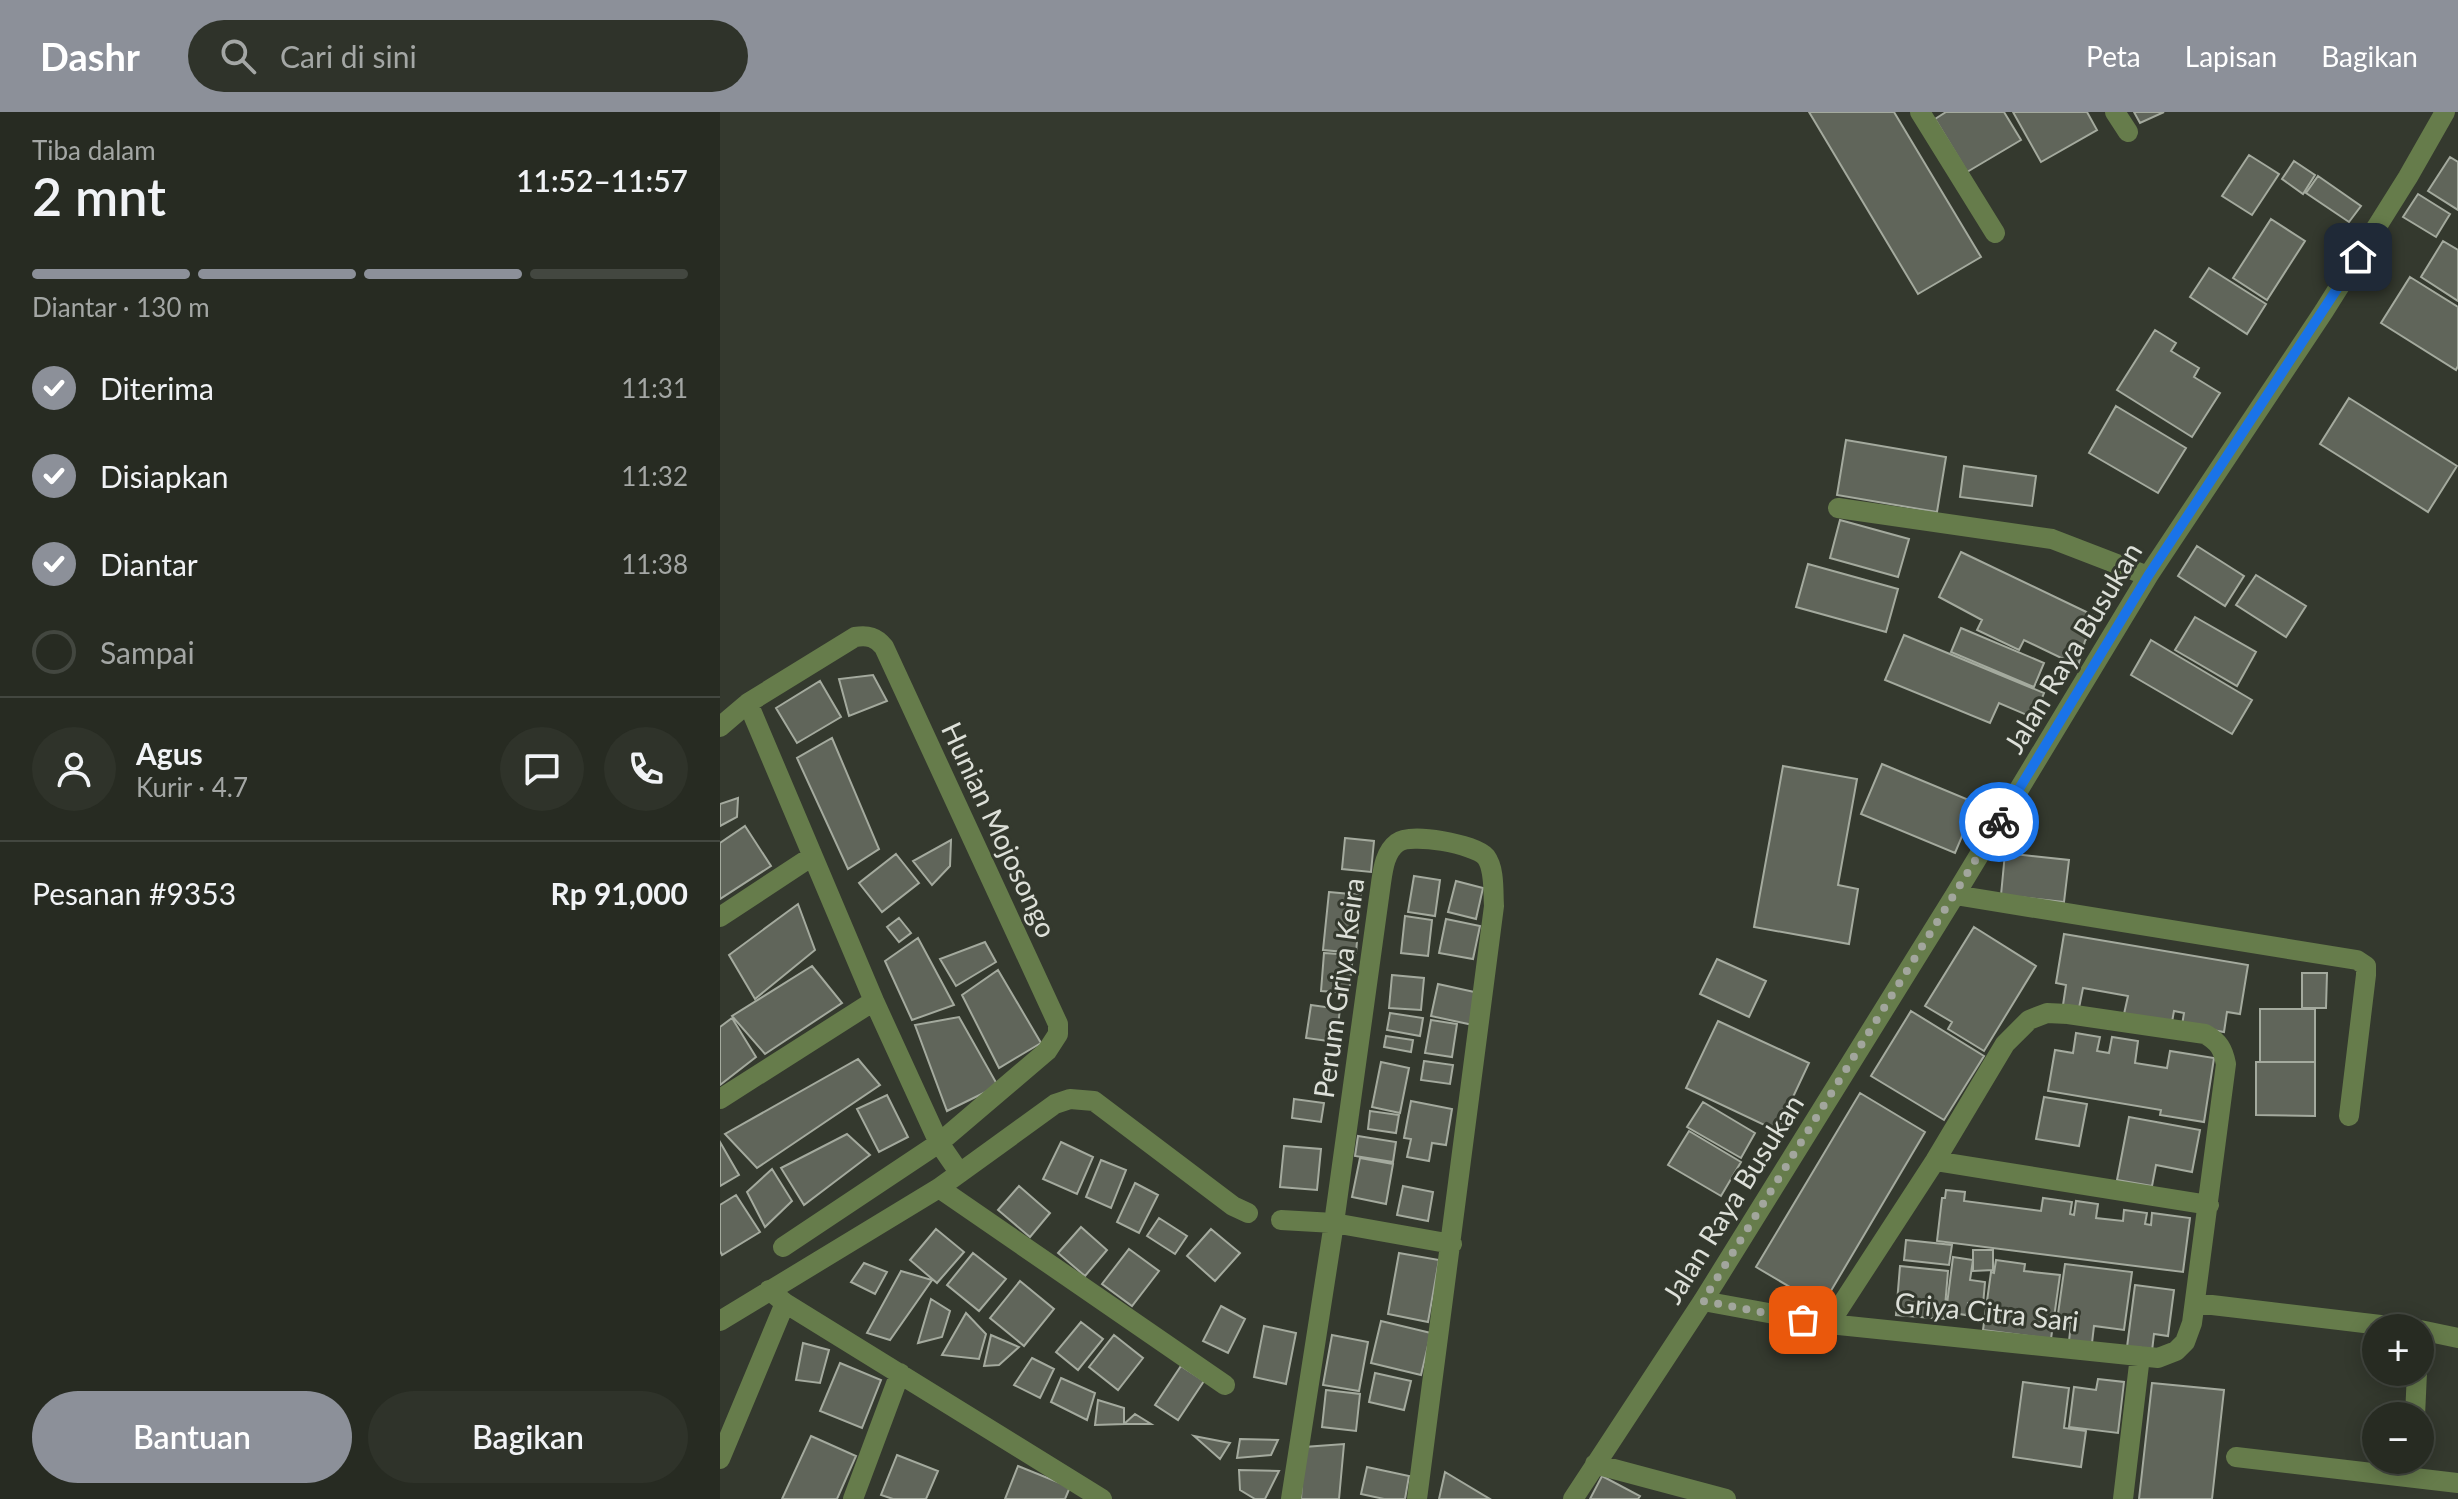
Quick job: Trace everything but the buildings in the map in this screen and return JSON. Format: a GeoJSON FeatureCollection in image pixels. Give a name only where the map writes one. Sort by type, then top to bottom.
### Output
{"type":"FeatureCollection","features":[{"type":"Feature","properties":{"kind":"street"},"geometry":{"type":"LineString","coordinates":[[1920,112],[1995,233]]}},
{"type":"Feature","properties":{"kind":"street"},"geometry":{"type":"LineString","coordinates":[[2115,112],[2128,132]]}},
{"type":"Feature","properties":{"kind":"street","name":"Jalan Raya Busukan"},"geometry":{"type":"LineString","coordinates":[[1573,1499],[1703,1301],[2148,576],[2324,311],[2445,112]]}},
{"type":"Feature","properties":{"kind":"street"},"geometry":{"type":"LineString","coordinates":[[1838,508],[2052,539],[2148,576]]}},
{"type":"Feature","properties":{"kind":"street","name":"Hunian Mojosongo"},"geometry":{"type":"LineString","coordinates":[[720,727],[748,703],[855,637],[867,636],[878,640],[884,647],[1058,1024],[1058,1034],[1047,1051],[939,1143],[783,1247]]}},
{"type":"Feature","properties":{"kind":"street"},"geometry":{"type":"LineString","coordinates":[[748,703],[874,1001],[939,1143],[959,1172]]}},
{"type":"Feature","properties":{"kind":"street","name":"Perum Griya Keira"},"geometry":{"type":"LineString","coordinates":[[1291,1499],[1334,1223],[1385,859],[1395,844],[1407,837],[1428,838],[1478,850],[1488,859],[1494,906],[1417,1499]]}},
{"type":"Feature","properties":{"kind":"street"},"geometry":{"type":"LineString","coordinates":[[720,917],[811,857]]}},
{"type":"Feature","properties":{"kind":"street"},"geometry":{"type":"LineString","coordinates":[[1955,895],[2357,960],[2366,966],[2366,975],[2349,1116]]}},
{"type":"Feature","properties":{"kind":"street"},"geometry":{"type":"LineString","coordinates":[[720,1099],[874,1001]]}},
{"type":"Feature","properties":{"kind":"street","name":"Griya Citra Sari"},"geometry":{"type":"LineString","coordinates":[[1703,1301],[1829,1324],[2158,1358],[2176,1351],[2185,1342],[2192,1323],[2209,1205],[2226,1064],[2216,1040],[2205,1034],[2047,1013],[2029,1020],[2005,1044],[1935,1161],[1829,1324]]}},
{"type":"Feature","properties":{"kind":"street"},"geometry":{"type":"LineString","coordinates":[[722,1313],[777,1296],[939,1188],[1055,1104],[1070,1099],[1094,1101],[1233,1206],[1248,1213]]}},
{"type":"Feature","properties":{"kind":"street"},"geometry":{"type":"LineString","coordinates":[[1935,1161],[2209,1205]]}},
{"type":"Feature","properties":{"kind":"street"},"geometry":{"type":"LineString","coordinates":[[939,1188],[1225,1385]]}},
{"type":"Feature","properties":{"kind":"street"},"geometry":{"type":"LineString","coordinates":[[1281,1220],[1334,1223],[1452,1244]]}},
{"type":"Feature","properties":{"kind":"street"},"geometry":{"type":"LineString","coordinates":[[777,1296],[1092,1496]]}},
{"type":"Feature","properties":{"kind":"street"},"geometry":{"type":"LineString","coordinates":[[720,1459],[777,1296]]}},
{"type":"Feature","properties":{"kind":"street"},"geometry":{"type":"LineString","coordinates":[[2195,1303],[2362,1323]]}},
{"type":"Feature","properties":{"kind":"street"},"geometry":{"type":"LineString","coordinates":[[2434,1333],[2458,1338]]}},
{"type":"Feature","properties":{"kind":"street"},"geometry":{"type":"LineString","coordinates":[[2123,1499],[2140,1356]]}},
{"type":"Feature","properties":{"kind":"street"},"geometry":{"type":"LineString","coordinates":[[853,1499],[900,1373]]}},
{"type":"Feature","properties":{"kind":"street"},"geometry":{"type":"LineString","coordinates":[[2236,1457],[2362,1466]]}},
{"type":"Feature","properties":{"kind":"street"},"geometry":{"type":"LineString","coordinates":[[1595,1464],[1726,1499]]}},
{"type":"Feature","properties":{"kind":"street"},"geometry":{"type":"LineString","coordinates":[[2428,1474],[2458,1483]]}},
{"type":"Feature","properties":{"kind":"way so far"},"geometry":{"type":"LineString","coordinates":[[1803,1320],[1703,1301],[1999,822]]}},
{"type":"Feature","properties":{"kind":"route"},"geometry":{"type":"LineString","coordinates":[[1999,822],[2148,576],[2358,257]]}}]}
